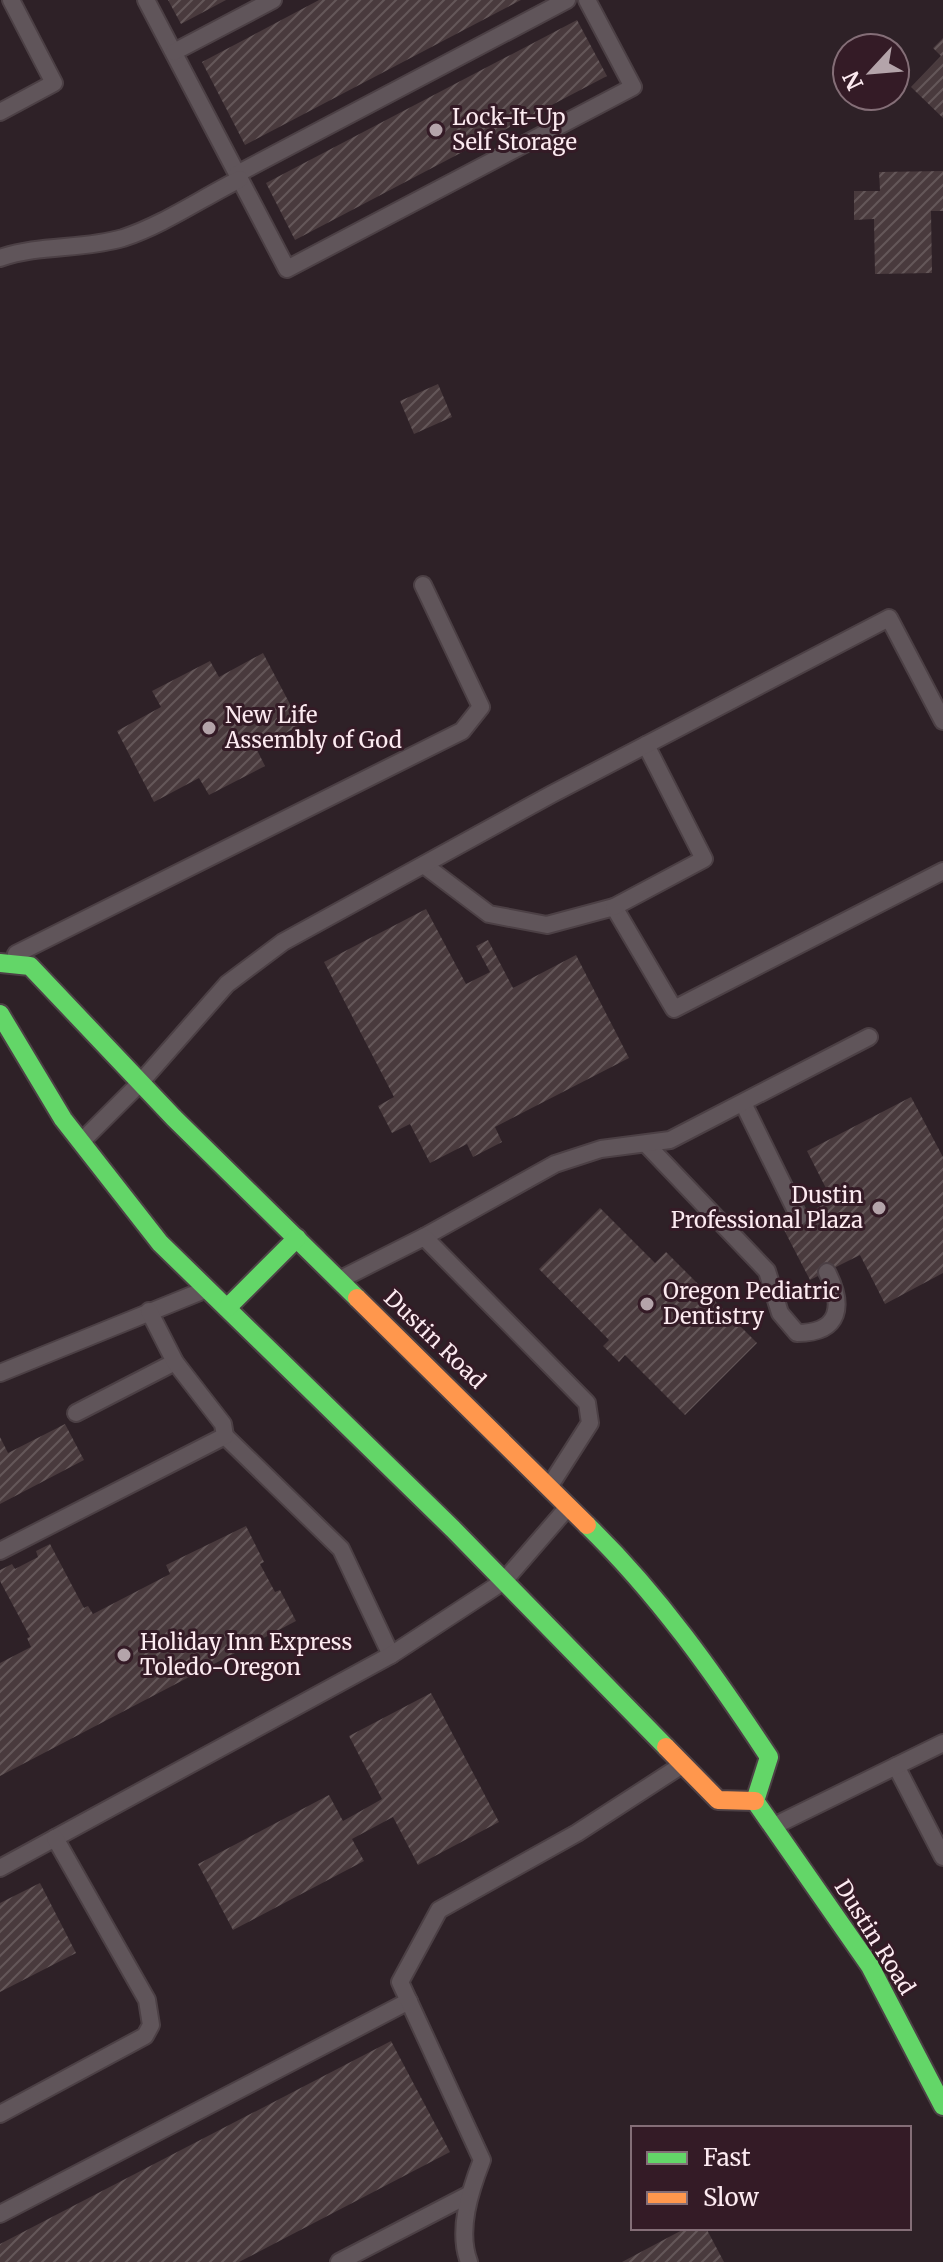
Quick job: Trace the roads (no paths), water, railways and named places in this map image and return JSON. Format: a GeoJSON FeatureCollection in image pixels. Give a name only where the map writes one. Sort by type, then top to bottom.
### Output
{"type":"FeatureCollection","features":[{"type":"Feature","properties":{"kind":"street","name":"Dustin Road"},"geometry":{"type":"LineString","coordinates":[[0,962],[30,966],[140,1083],[570,1506],[671,1616],[726,1690],[769,1757],[755,1801],[870,1966],[943,2106]]}},
{"type":"Feature","properties":{"kind":"street"},"geometry":{"type":"LineString","coordinates":[[0,1014],[25,1060],[80,1143],[160,1243],[504,1581],[718,1800],[755,1801]]}},
{"type":"Feature","properties":{"kind":"street"},"geometry":{"type":"LineString","coordinates":[[227,1308],[297,1238]]}},
{"type":"Feature","properties":{"kind":"lane"},"geometry":{"type":"LineString","coordinates":[[0,112],[54,83],[11,0]]}},
{"type":"Feature","properties":{"kind":"lane"},"geometry":{"type":"LineString","coordinates":[[146,0],[287,269],[633,87],[587,0]]}},
{"type":"Feature","properties":{"kind":"lane"},"geometry":{"type":"LineString","coordinates":[[174,52],[273,0]]}},
{"type":"Feature","properties":{"kind":"lane"},"geometry":{"type":"LineString","coordinates":[[0,258],[33,249],[74,247],[123,237],[567,0]]}},
{"type":"Feature","properties":{"kind":"lane"},"geometry":{"type":"LineString","coordinates":[[0,962],[462,731],[481,707],[423,585]]}},
{"type":"Feature","properties":{"kind":"lane"},"geometry":{"type":"LineString","coordinates":[[80,1143],[140,1083],[227,984],[283,942],[646,745],[889,618],[943,721]]}},
{"type":"Feature","properties":{"kind":"lane"},"geometry":{"type":"LineString","coordinates":[[424,865],[489,914],[547,925],[614,907],[704,859],[646,745]]}},
{"type":"Feature","properties":{"kind":"lane"},"geometry":{"type":"LineString","coordinates":[[614,907],[674,1009],[943,871]]}},
{"type":"Feature","properties":{"kind":"lane"},"geometry":{"type":"LineString","coordinates":[[340,1280],[555,1164],[601,1149],[670,1140],[869,1037]]}},
{"type":"Feature","properties":{"kind":"lane"},"geometry":{"type":"LineString","coordinates":[[743,1103],[799,1217]]}},
{"type":"Feature","properties":{"kind":"lane"},"geometry":{"type":"LineString","coordinates":[[647,1145],[767,1271],[780,1313],[797,1333],[811,1333],[833,1321],[838,1310],[836,1289],[827,1272]]}},
{"type":"Feature","properties":{"kind":"lane"},"geometry":{"type":"LineString","coordinates":[[424,1237],[587,1403],[590,1423],[550,1486]]}},
{"type":"Feature","properties":{"kind":"lane"},"geometry":{"type":"LineString","coordinates":[[0,1373],[208,1289]]}},
{"type":"Feature","properties":{"kind":"lane"},"geometry":{"type":"LineString","coordinates":[[149,1311],[175,1362],[218,1416],[225,1436],[341,1549],[391,1655]]}},
{"type":"Feature","properties":{"kind":"lane"},"geometry":{"type":"LineString","coordinates":[[76,1413],[175,1362]]}},
{"type":"Feature","properties":{"kind":"lane"},"geometry":{"type":"LineString","coordinates":[[0,1551],[225,1436]]}},
{"type":"Feature","properties":{"kind":"lane"},"geometry":{"type":"LineString","coordinates":[[0,1868],[391,1655],[504,1581],[570,1506]]}},
{"type":"Feature","properties":{"kind":"lane"},"geometry":{"type":"LineString","coordinates":[[773,1827],[943,1743]]}},
{"type":"Feature","properties":{"kind":"lane"},"geometry":{"type":"LineString","coordinates":[[469,2262],[463,2246],[470,2194],[482,2160],[400,1982],[439,1910],[577,1833],[683,1765]]}},
{"type":"Feature","properties":{"kind":"lane"},"geometry":{"type":"LineString","coordinates":[[896,1766],[943,1857]]}},
{"type":"Feature","properties":{"kind":"lane"},"geometry":{"type":"LineString","coordinates":[[0,2114],[145,2036],[151,2025],[147,2000],[55,1838]]}},
{"type":"Feature","properties":{"kind":"lane"},"geometry":{"type":"LineString","coordinates":[[0,2214],[409,2001]]}},
{"type":"Feature","properties":{"kind":"lane"},"geometry":{"type":"LineString","coordinates":[[339,2262],[470,2194]]}},
{"type":"Feature","properties":{"kind":"place","name":"Lock-It-Up Self Storage"},"geometry":{"type":"Point","coordinates":[436,130]}},
{"type":"Feature","properties":{"kind":"place","name":"New Life Assembly of God"},"geometry":{"type":"Point","coordinates":[209,728]}},
{"type":"Feature","properties":{"kind":"place","name":"Dustin Professional Plaza"},"geometry":{"type":"Point","coordinates":[879,1208]}},
{"type":"Feature","properties":{"kind":"place","name":"Oregon Pediatric Dentistry"},"geometry":{"type":"Point","coordinates":[647,1304]}},
{"type":"Feature","properties":{"kind":"place","name":"Holiday Inn Express Toledo-Oregon"},"geometry":{"type":"Point","coordinates":[124,1655]}}]}
